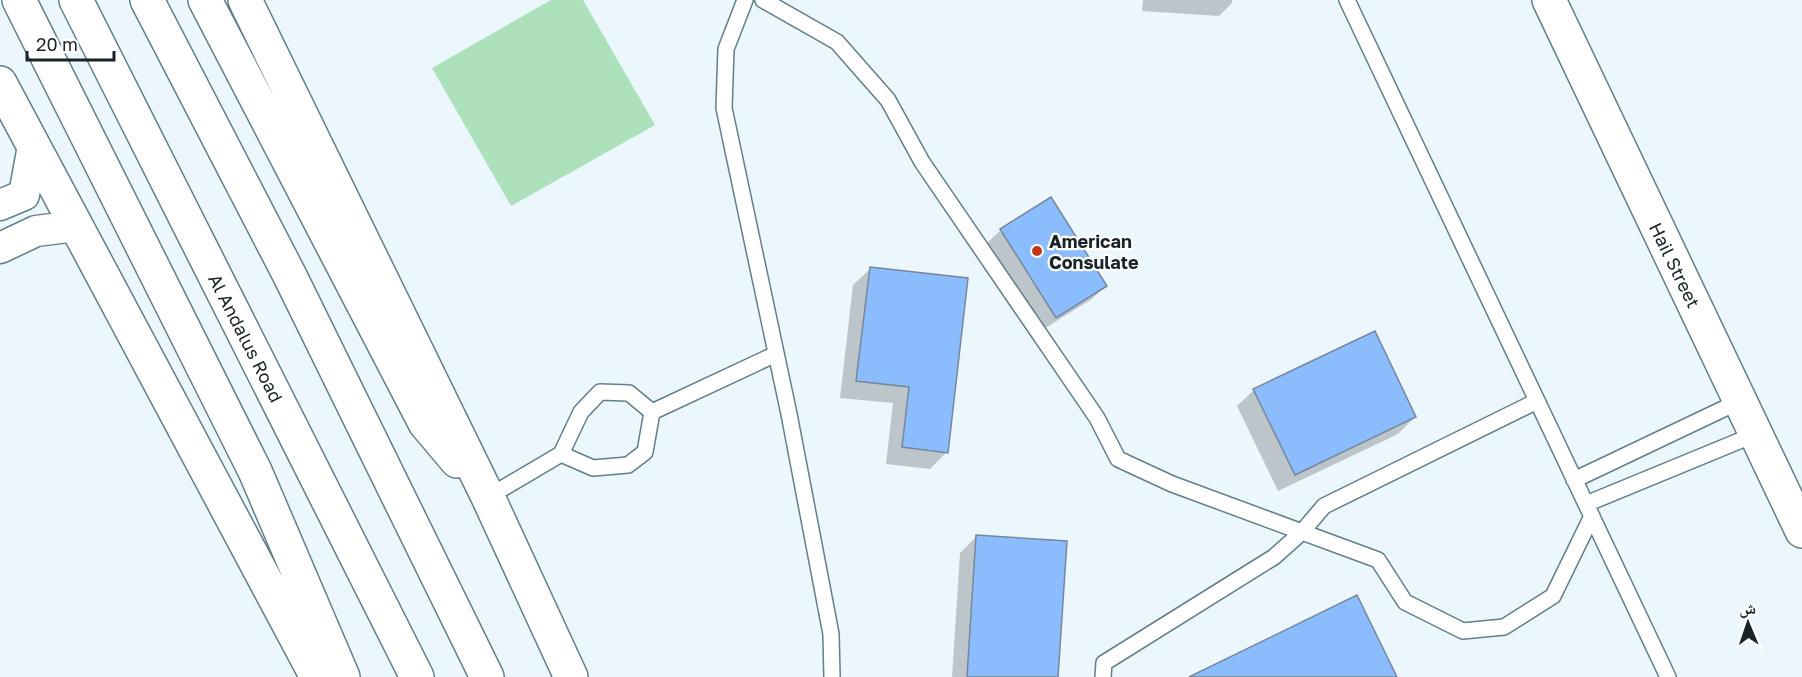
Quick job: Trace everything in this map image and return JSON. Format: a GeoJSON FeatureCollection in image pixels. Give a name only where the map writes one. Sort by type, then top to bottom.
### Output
{"type":"FeatureCollection","features":[{"type":"Feature","properties":{"kind":"main road"},"geometry":{"type":"LineString","coordinates":[[19,0],[255,471],[343,677]]}},
{"type":"Feature","properties":{"kind":"main road","name":"Al Andalus Road"},"geometry":{"type":"LineString","coordinates":[[76,0],[417,677]]}},
{"type":"Feature","properties":{"kind":"main road"},"geometry":{"type":"LineString","coordinates":[[147,0],[290,276],[487,677]]}},
{"type":"Feature","properties":{"kind":"main road"},"geometry":{"type":"LineString","coordinates":[[205,0],[425,423],[488,497]]}},
{"type":"Feature","properties":{"kind":"main road"},"geometry":{"type":"LineString","coordinates":[[245,0],[488,497],[571,677]]}},
{"type":"Feature","properties":{"kind":"main road","name":"Hail Street"},"geometry":{"type":"LineString","coordinates":[[1549,0],[1756,434],[1799,515]]}},
{"type":"Feature","properties":{"kind":"main road"},"geometry":{"type":"LineString","coordinates":[[0,83],[317,677]]}},
{"type":"Feature","properties":{"kind":"street"},"geometry":{"type":"LineString","coordinates":[[0,205],[24,195],[33,146]]}},
{"type":"Feature","properties":{"kind":"street"},"geometry":{"type":"LineString","coordinates":[[0,248],[36,231],[76,226]]}},
{"type":"Feature","properties":{"kind":"lane"},"geometry":{"type":"LineString","coordinates":[[745,0],[726,49],[724,108],[776,354],[831,634],[832,677]]}},
{"type":"Feature","properties":{"kind":"lane"},"geometry":{"type":"LineString","coordinates":[[763,0],[837,42],[888,100],[922,162],[1097,418],[1118,459],[1172,484],[1378,560],[1405,602],[1462,631],[1504,627],[1553,596],[1589,510],[1756,434]]}},
{"type":"Feature","properties":{"kind":"lane"},"geometry":{"type":"LineString","coordinates":[[1347,0],[1668,677]]}},
{"type":"Feature","properties":{"kind":"lane"},"geometry":{"type":"LineString","coordinates":[[652,412],[776,354]]}},
{"type":"Feature","properties":{"kind":"lane"},"geometry":{"type":"LineString","coordinates":[[488,497],[561,454],[581,412],[600,392],[629,393],[652,412]]}},
{"type":"Feature","properties":{"kind":"lane"},"geometry":{"type":"LineString","coordinates":[[1102,677],[1104,663],[1274,557],[1302,532],[1324,506],[1537,401]]}},
{"type":"Feature","properties":{"kind":"lane"},"geometry":{"type":"LineString","coordinates":[[1574,480],[1740,401]]}},
{"type":"Feature","properties":{"kind":"lane"},"geometry":{"type":"LineString","coordinates":[[561,454],[593,468],[628,465],[645,452],[652,412]]}},
{"type":"Feature","properties":{"kind":"green space"},"geometry":{"type":"Polygon","coordinates":[[[551,0],[583,0],[655,125],[511,206],[432,68],[551,0]]]}},
{"type":"Feature","properties":{"kind":"building"},"geometry":{"type":"Polygon","coordinates":[[[1051,197],[1107,286],[1056,318],[1000,229],[1051,197]]]}},
{"type":"Feature","properties":{"kind":"building"},"geometry":{"type":"Polygon","coordinates":[[[870,267],[968,278],[948,453],[902,447],[909,387],[856,381],[870,267]]]}},
{"type":"Feature","properties":{"kind":"building"},"geometry":{"type":"Polygon","coordinates":[[[1375,331],[1416,417],[1295,475],[1253,389],[1375,331]]]}},
{"type":"Feature","properties":{"kind":"building"},"geometry":{"type":"Polygon","coordinates":[[[976,535],[1067,541],[1058,677],[967,677],[976,535]]]}},
{"type":"Feature","properties":{"kind":"building"},"geometry":{"type":"Polygon","coordinates":[[[1357,595],[1397,677],[1189,677],[1357,595]]]}},
{"type":"Feature","properties":{"kind":"place","name":"American Consulate"},"geometry":{"type":"Point","coordinates":[1037,251]}}]}
